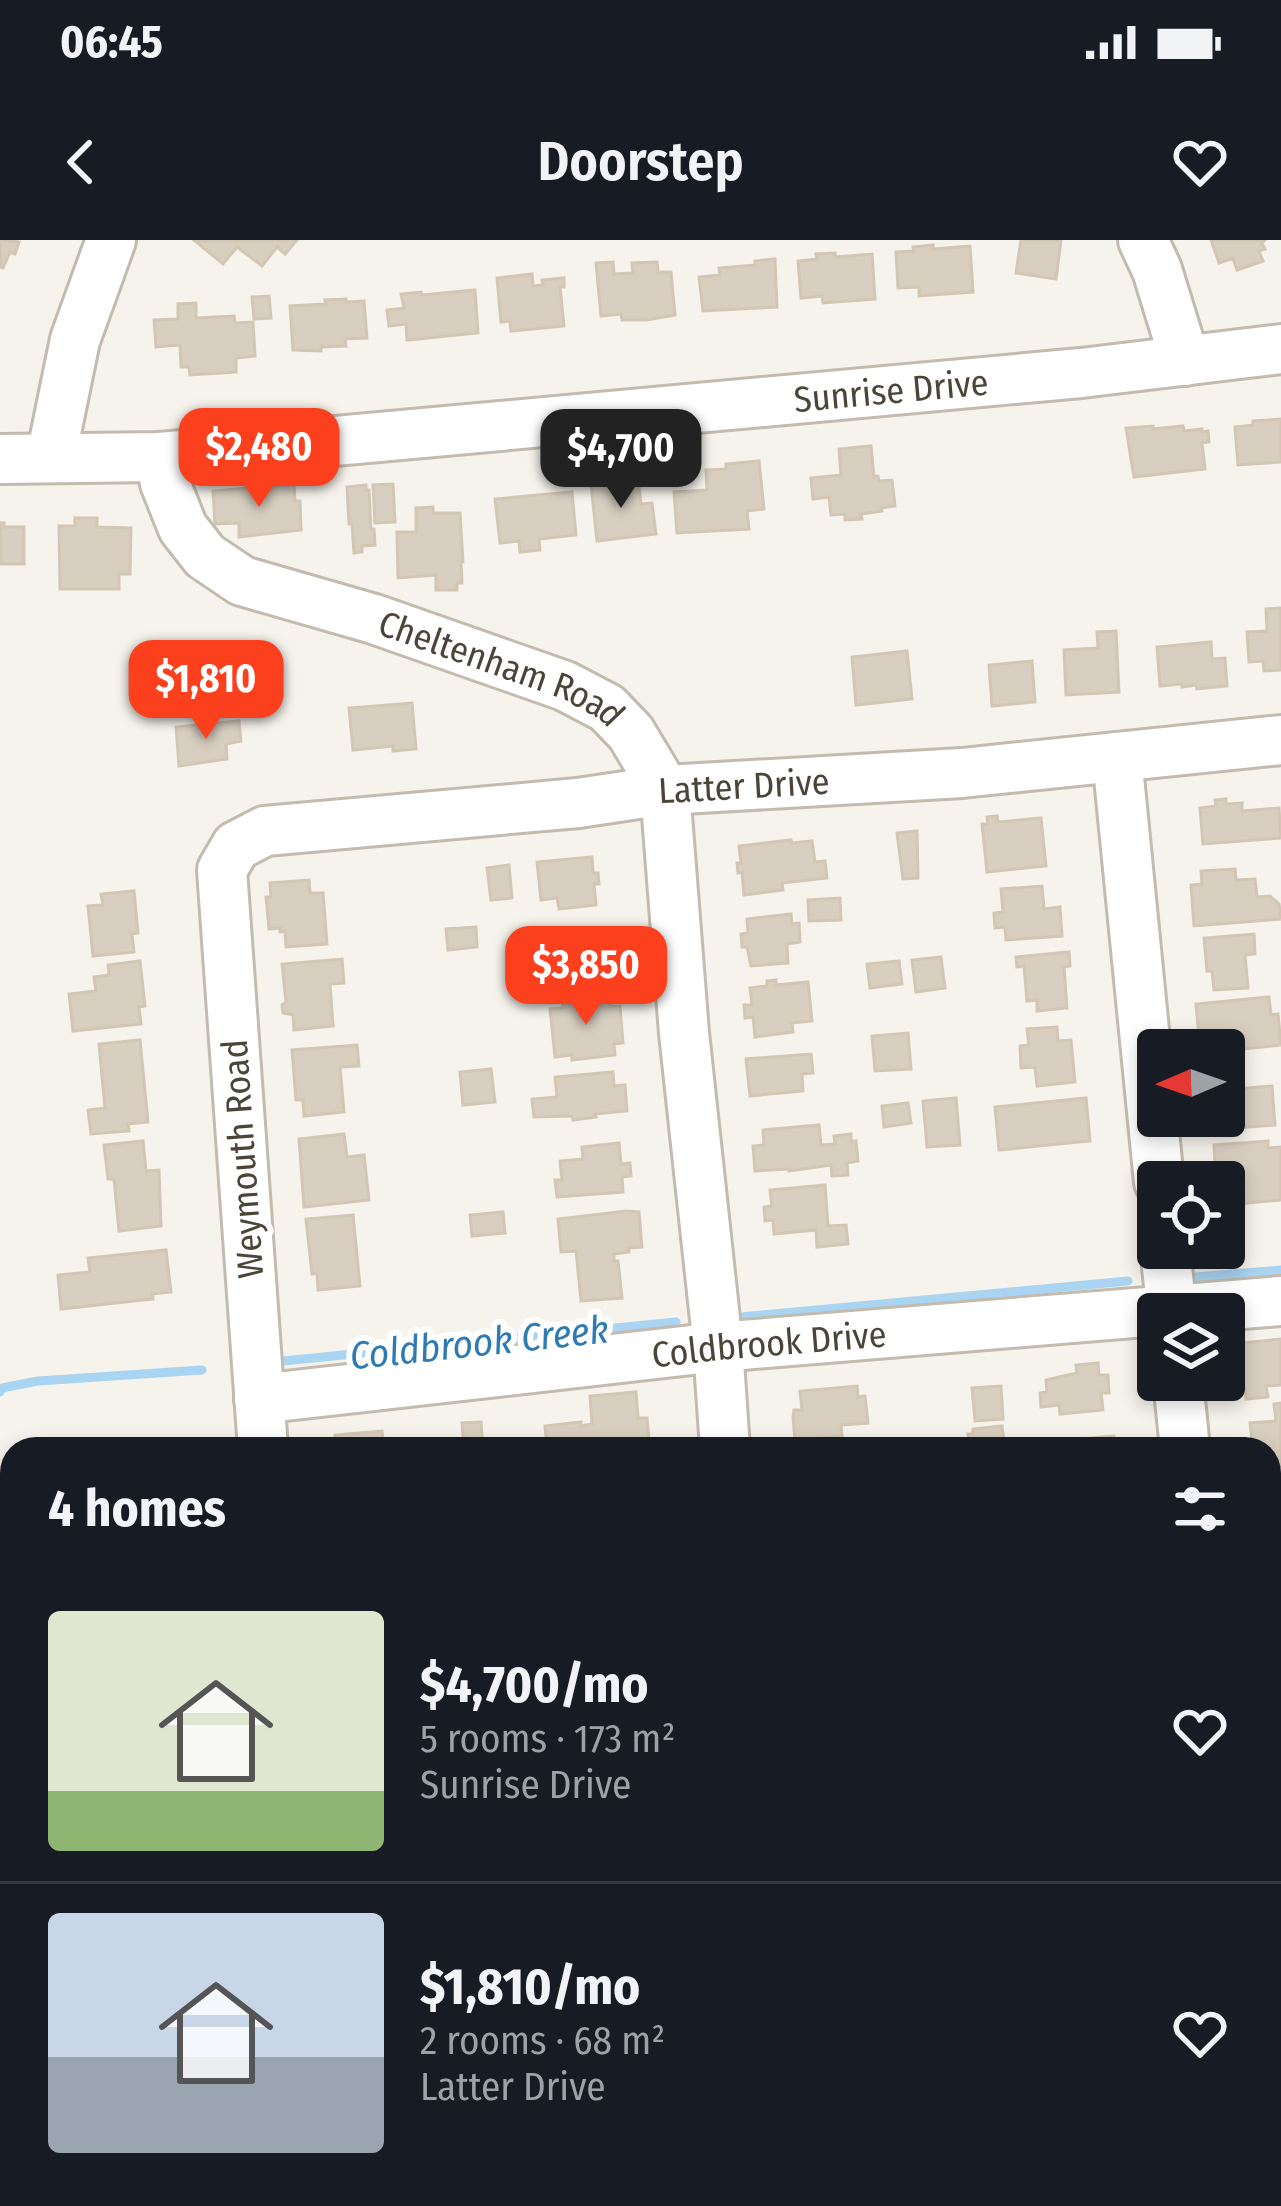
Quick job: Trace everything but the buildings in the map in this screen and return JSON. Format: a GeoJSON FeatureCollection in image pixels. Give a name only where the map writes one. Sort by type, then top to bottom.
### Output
{"type":"FeatureCollection","features":[{"type":"Feature","properties":{"kind":"street"},"geometry":{"type":"LineString","coordinates":[[51,458],[75,340],[111,240]]}},
{"type":"Feature","properties":{"kind":"street"},"geometry":{"type":"LineString","coordinates":[[1143,240],[1185,361]]}},
{"type":"Feature","properties":{"kind":"street","name":"Sunrise Drive"},"geometry":{"type":"LineString","coordinates":[[0,459],[160,457],[1281,349]]}},
{"type":"Feature","properties":{"kind":"street","name":"Cheltenham Road"},"geometry":{"type":"LineString","coordinates":[[160,457],[183,528],[206,556],[242,581],[374,619],[565,686],[608,708],[631,733],[664,790]]}},
{"type":"Feature","properties":{"kind":"street","name":"Latter Drive"},"geometry":{"type":"LineString","coordinates":[[222,869],[236,846],[265,831],[578,803],[664,790],[962,773],[1281,740]]}},
{"type":"Feature","properties":{"kind":"street"},"geometry":{"type":"LineString","coordinates":[[1118,758],[1157,1161]]}},
{"type":"Feature","properties":{"kind":"street"},"geometry":{"type":"LineString","coordinates":[[664,790],[723,1437]]}},
{"type":"Feature","properties":{"kind":"street","name":"Weymouth Road"},"geometry":{"type":"LineString","coordinates":[[222,869],[262,1437]]}},
{"type":"Feature","properties":{"kind":"street","name":"Coldbrook Drive"},"geometry":{"type":"LineString","coordinates":[[1245,1305],[1281,1301]]}},
{"type":"Feature","properties":{"kind":"street","name":"Coldbrook Drive"},"geometry":{"type":"LineString","coordinates":[[259,1399],[718,1347],[1137,1315]]}},
{"type":"Feature","properties":{"kind":"street"},"geometry":{"type":"LineString","coordinates":[[1180,1401],[1184,1437]]}},
{"type":"Feature","properties":{"kind":"waterway","name":"Coldbrook Creek"},"geometry":{"type":"LineString","coordinates":[[1195,1277],[1281,1270]]}},
{"type":"Feature","properties":{"kind":"waterway","name":"Coldbrook Creek"},"geometry":{"type":"LineString","coordinates":[[741,1317],[1128,1281]]}},
{"type":"Feature","properties":{"kind":"waterway","name":"Coldbrook Creek"},"geometry":{"type":"LineString","coordinates":[[283,1361],[676,1322]]}},
{"type":"Feature","properties":{"kind":"waterway","name":"Coldbrook Creek"},"geometry":{"type":"LineString","coordinates":[[0,1392],[38,1381],[202,1370]]}}]}
